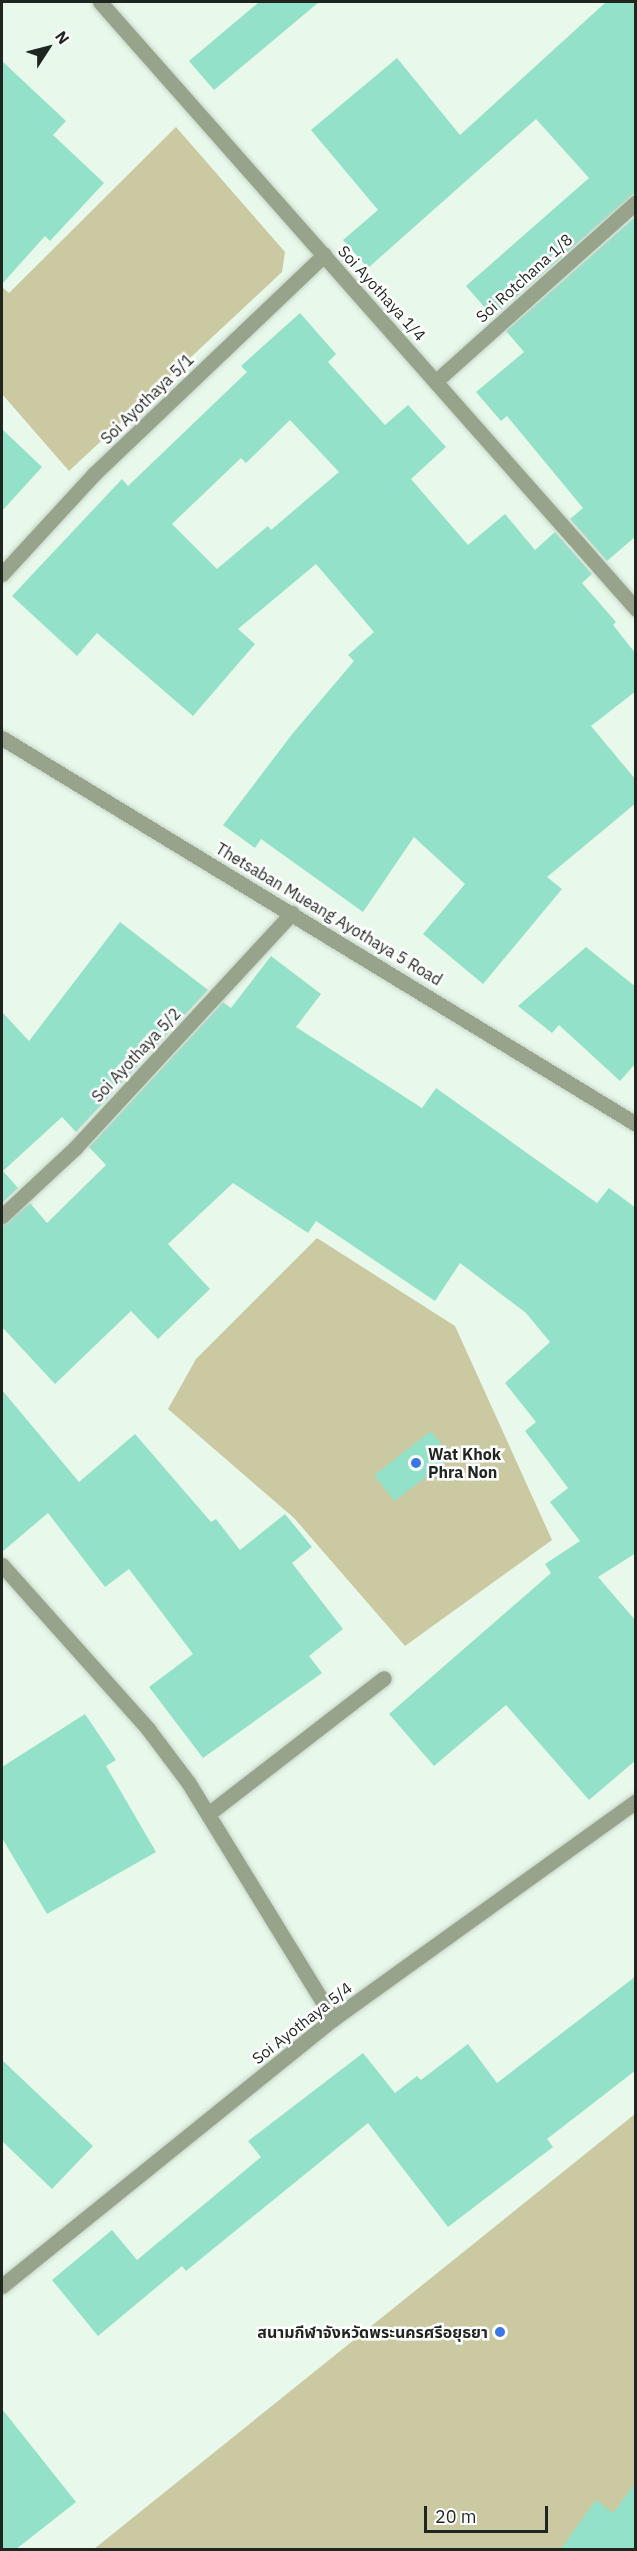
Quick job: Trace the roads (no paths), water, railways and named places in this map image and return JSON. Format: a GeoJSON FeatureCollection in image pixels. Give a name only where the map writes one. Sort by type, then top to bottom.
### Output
{"type":"FeatureCollection","features":[{"type":"Feature","properties":{"kind":"street","name":"Soi Ayothaya 1/4"},"geometry":{"type":"LineString","coordinates":[[100,2],[636,609]]}},
{"type":"Feature","properties":{"kind":"street","name":"Soi Rotchana 1/8"},"geometry":{"type":"LineString","coordinates":[[436,381],[636,202]]}},
{"type":"Feature","properties":{"kind":"street","name":"Soi Ayothaya 5/1"},"geometry":{"type":"LineString","coordinates":[[2,574],[94,474],[324,255]]}},
{"type":"Feature","properties":{"kind":"street","name":"Thetsaban Mueang Ayothaya 5 Road"},"geometry":{"type":"LineString","coordinates":[[2,738],[634,1121]]}},
{"type":"Feature","properties":{"kind":"street","name":"Soi Ayothaya 5/2"},"geometry":{"type":"LineString","coordinates":[[2,1216],[75,1148],[292,913]]}},
{"type":"Feature","properties":{"kind":"street"},"geometry":{"type":"LineString","coordinates":[[2,1565],[148,1729],[208,1814],[333,2019]]}},
{"type":"Feature","properties":{"kind":"street"},"geometry":{"type":"LineString","coordinates":[[208,1814],[384,1678]]}},
{"type":"Feature","properties":{"kind":"street","name":"Soi Ayothaya 5/4"},"geometry":{"type":"LineString","coordinates":[[2,2286],[333,2019],[636,1801]]}},
{"type":"Feature","properties":{"kind":"place","name":"Wat Khok Phra Non"},"geometry":{"type":"Point","coordinates":[416,1463]}},
{"type":"Feature","properties":{"kind":"place","name":"สนามกีฬาจังหวัดพระนครศรีอยุธยา"},"geometry":{"type":"Point","coordinates":[500,2332]}}]}
